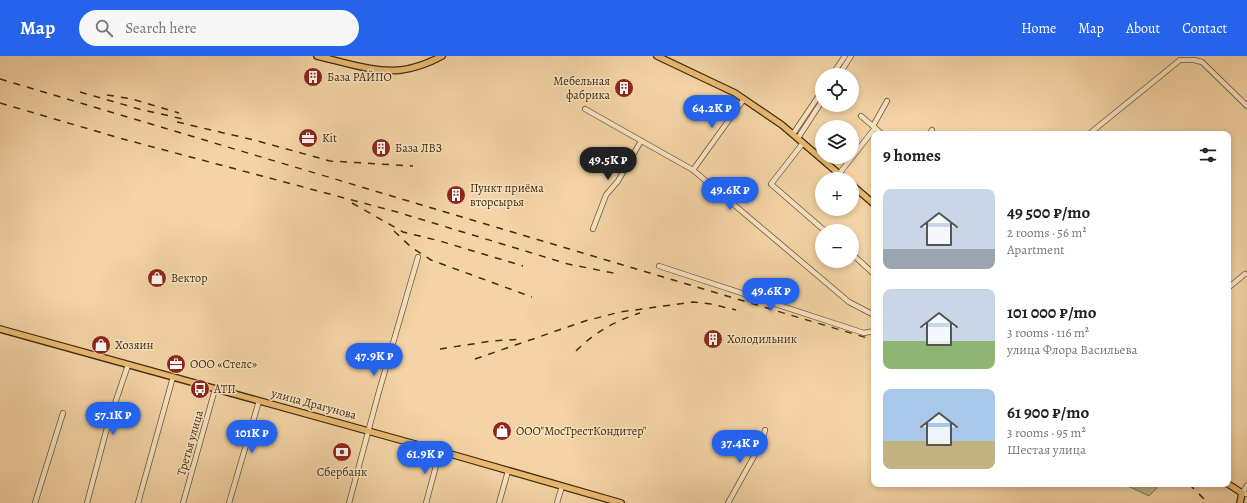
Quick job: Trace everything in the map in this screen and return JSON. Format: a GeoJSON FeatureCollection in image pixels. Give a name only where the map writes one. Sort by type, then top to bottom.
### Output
{"type":"FeatureCollection","features":[{"type":"Feature","properties":{"kind":"main road"},"geometry":{"type":"LineString","coordinates":[[317,56],[391,70],[416,67],[442,56]]}},
{"type":"Feature","properties":{"kind":"main road"},"geometry":{"type":"LineString","coordinates":[[657,56],[744,98],[796,136],[837,172]]}},
{"type":"Feature","properties":{"kind":"main road"},"geometry":{"type":"LineString","coordinates":[[859,191],[871,201]]}},
{"type":"Feature","properties":{"kind":"main road","name":"улица Драгунова"},"geometry":{"type":"LineString","coordinates":[[0,329],[440,450],[621,503]]}},
{"type":"Feature","properties":{"kind":"main road"},"geometry":{"type":"LineString","coordinates":[[1231,486],[1245,494],[1240,503]]}},
{"type":"Feature","properties":{"kind":"street"},"geometry":{"type":"LineString","coordinates":[[837,68],[845,56]]}},
{"type":"Feature","properties":{"kind":"street"},"geometry":{"type":"LineString","coordinates":[[843,68],[851,56]]}},
{"type":"Feature","properties":{"kind":"street"},"geometry":{"type":"LineString","coordinates":[[1093,131],[1180,60],[1194,60],[1202,62],[1247,106]]}},
{"type":"Feature","properties":{"kind":"street"},"geometry":{"type":"LineString","coordinates":[[693,170],[744,98]]}},
{"type":"Feature","properties":{"kind":"street"},"geometry":{"type":"LineString","coordinates":[[840,172],[874,127],[886,101]]}},
{"type":"Feature","properties":{"kind":"street"},"geometry":{"type":"LineString","coordinates":[[796,136],[815,103]]}},
{"type":"Feature","properties":{"kind":"street"},"geometry":{"type":"LineString","coordinates":[[585,109],[693,170],[849,302],[871,313]]}},
{"type":"Feature","properties":{"kind":"street"},"geometry":{"type":"LineString","coordinates":[[796,136],[815,110]]}},
{"type":"Feature","properties":{"kind":"street"},"geometry":{"type":"LineString","coordinates":[[861,116],[879,131]]}},
{"type":"Feature","properties":{"kind":"street"},"geometry":{"type":"LineString","coordinates":[[593,228],[606,195],[618,181],[641,141]]}},
{"type":"Feature","properties":{"kind":"street"},"geometry":{"type":"LineString","coordinates":[[803,143],[771,184],[817,224]]}},
{"type":"Feature","properties":{"kind":"street"},"geometry":{"type":"LineString","coordinates":[[349,503],[418,257]]}},
{"type":"Feature","properties":{"kind":"street"},"geometry":{"type":"LineString","coordinates":[[859,260],[871,271]]}},
{"type":"Feature","properties":{"kind":"street"},"geometry":{"type":"LineString","coordinates":[[659,266],[864,333],[871,332]]}},
{"type":"Feature","properties":{"kind":"street"},"geometry":{"type":"LineString","coordinates":[[1231,286],[1245,274]]}},
{"type":"Feature","properties":{"kind":"street"},"geometry":{"type":"LineString","coordinates":[[86,503],[108,424],[128,365]]}},
{"type":"Feature","properties":{"kind":"street"},"geometry":{"type":"LineString","coordinates":[[138,503],[173,377]]}},
{"type":"Feature","properties":{"kind":"street","name":"Третья улица"},"geometry":{"type":"LineString","coordinates":[[183,503],[216,389]]}},
{"type":"Feature","properties":{"kind":"street"},"geometry":{"type":"LineString","coordinates":[[229,503],[259,401]]}},
{"type":"Feature","properties":{"kind":"street"},"geometry":{"type":"LineString","coordinates":[[35,503],[63,413]]}},
{"type":"Feature","properties":{"kind":"street"},"geometry":{"type":"LineString","coordinates":[[728,503],[762,442],[765,430]]}},
{"type":"Feature","properties":{"kind":"street"},"geometry":{"type":"LineString","coordinates":[[426,503],[440,450]]}},
{"type":"Feature","properties":{"kind":"street"},"geometry":{"type":"LineString","coordinates":[[499,503],[508,471]]}},
{"type":"Feature","properties":{"kind":"street"},"geometry":{"type":"LineString","coordinates":[[557,503],[562,486]]}},
{"type":"Feature","properties":{"kind":"street"},"geometry":{"type":"LineString","coordinates":[[1245,494],[1247,486]]}},
{"type":"Feature","properties":{"kind":"green space"},"geometry":{"type":"Polygon","coordinates":[[[1130,487],[1157,488],[1149,496],[1130,487]]]}},
{"type":"Feature","properties":{"kind":"railway"},"geometry":{"type":"LineString","coordinates":[[0,79],[871,339]]}},
{"type":"Feature","properties":{"kind":"railway"},"geometry":{"type":"LineString","coordinates":[[80,92],[139,109],[183,119]]}},
{"type":"Feature","properties":{"kind":"railway"},"geometry":{"type":"LineString","coordinates":[[107,95],[132,99],[179,113]]}},
{"type":"Feature","properties":{"kind":"railway"},"geometry":{"type":"LineString","coordinates":[[0,103],[123,139],[397,212],[568,264],[618,274]]}},
{"type":"Feature","properties":{"kind":"railway"},"geometry":{"type":"LineString","coordinates":[[177,122],[254,140],[330,161],[413,166]]}},
{"type":"Feature","properties":{"kind":"railway"},"geometry":{"type":"LineString","coordinates":[[352,203],[403,232],[440,241],[523,266]]}},
{"type":"Feature","properties":{"kind":"railway"},"geometry":{"type":"LineString","coordinates":[[394,231],[411,247],[431,260],[532,297]]}},
{"type":"Feature","properties":{"kind":"railway"},"geometry":{"type":"LineString","coordinates":[[475,359],[585,321],[620,312],[693,302],[711,304],[736,310]]}},
{"type":"Feature","properties":{"kind":"railway"},"geometry":{"type":"LineString","coordinates":[[576,351],[590,338],[606,328],[640,313]]}},
{"type":"Feature","properties":{"kind":"railway"},"geometry":{"type":"LineString","coordinates":[[440,349],[492,341],[523,339]]}},
{"type":"Feature","properties":{"kind":"railway"},"geometry":{"type":"LineString","coordinates":[[1192,487],[1208,503]]}},
{"type":"Feature","properties":{"kind":"place","name":"База РАЙПО"},"geometry":{"type":"Point","coordinates":[313,77]}},
{"type":"Feature","properties":{"kind":"place","name":"Мебельная фабрика"},"geometry":{"type":"Point","coordinates":[624,88]}},
{"type":"Feature","properties":{"kind":"place","name":"Kit"},"geometry":{"type":"Point","coordinates":[308,138]}},
{"type":"Feature","properties":{"kind":"place","name":"База ЛВЗ"},"geometry":{"type":"Point","coordinates":[381,148]}},
{"type":"Feature","properties":{"kind":"place","name":"Пункт приёма вторсырья"},"geometry":{"type":"Point","coordinates":[456,195]}},
{"type":"Feature","properties":{"kind":"place","name":"Вектор"},"geometry":{"type":"Point","coordinates":[157,278]}},
{"type":"Feature","properties":{"kind":"place","name":"Холодильник"},"geometry":{"type":"Point","coordinates":[713,339]}},
{"type":"Feature","properties":{"kind":"place","name":"Хозяин"},"geometry":{"type":"Point","coordinates":[101,345]}},
{"type":"Feature","properties":{"kind":"place","name":"ООО «Стелс»"},"geometry":{"type":"Point","coordinates":[176,364]}},
{"type":"Feature","properties":{"kind":"place","name":"АТП"},"geometry":{"type":"Point","coordinates":[200,389]}},
{"type":"Feature","properties":{"kind":"place","name":"ООО\"МосТрестКондитер\""},"geometry":{"type":"Point","coordinates":[502,431]}},
{"type":"Feature","properties":{"kind":"place","name":"Сбербанк"},"geometry":{"type":"Point","coordinates":[342,452]}}]}
